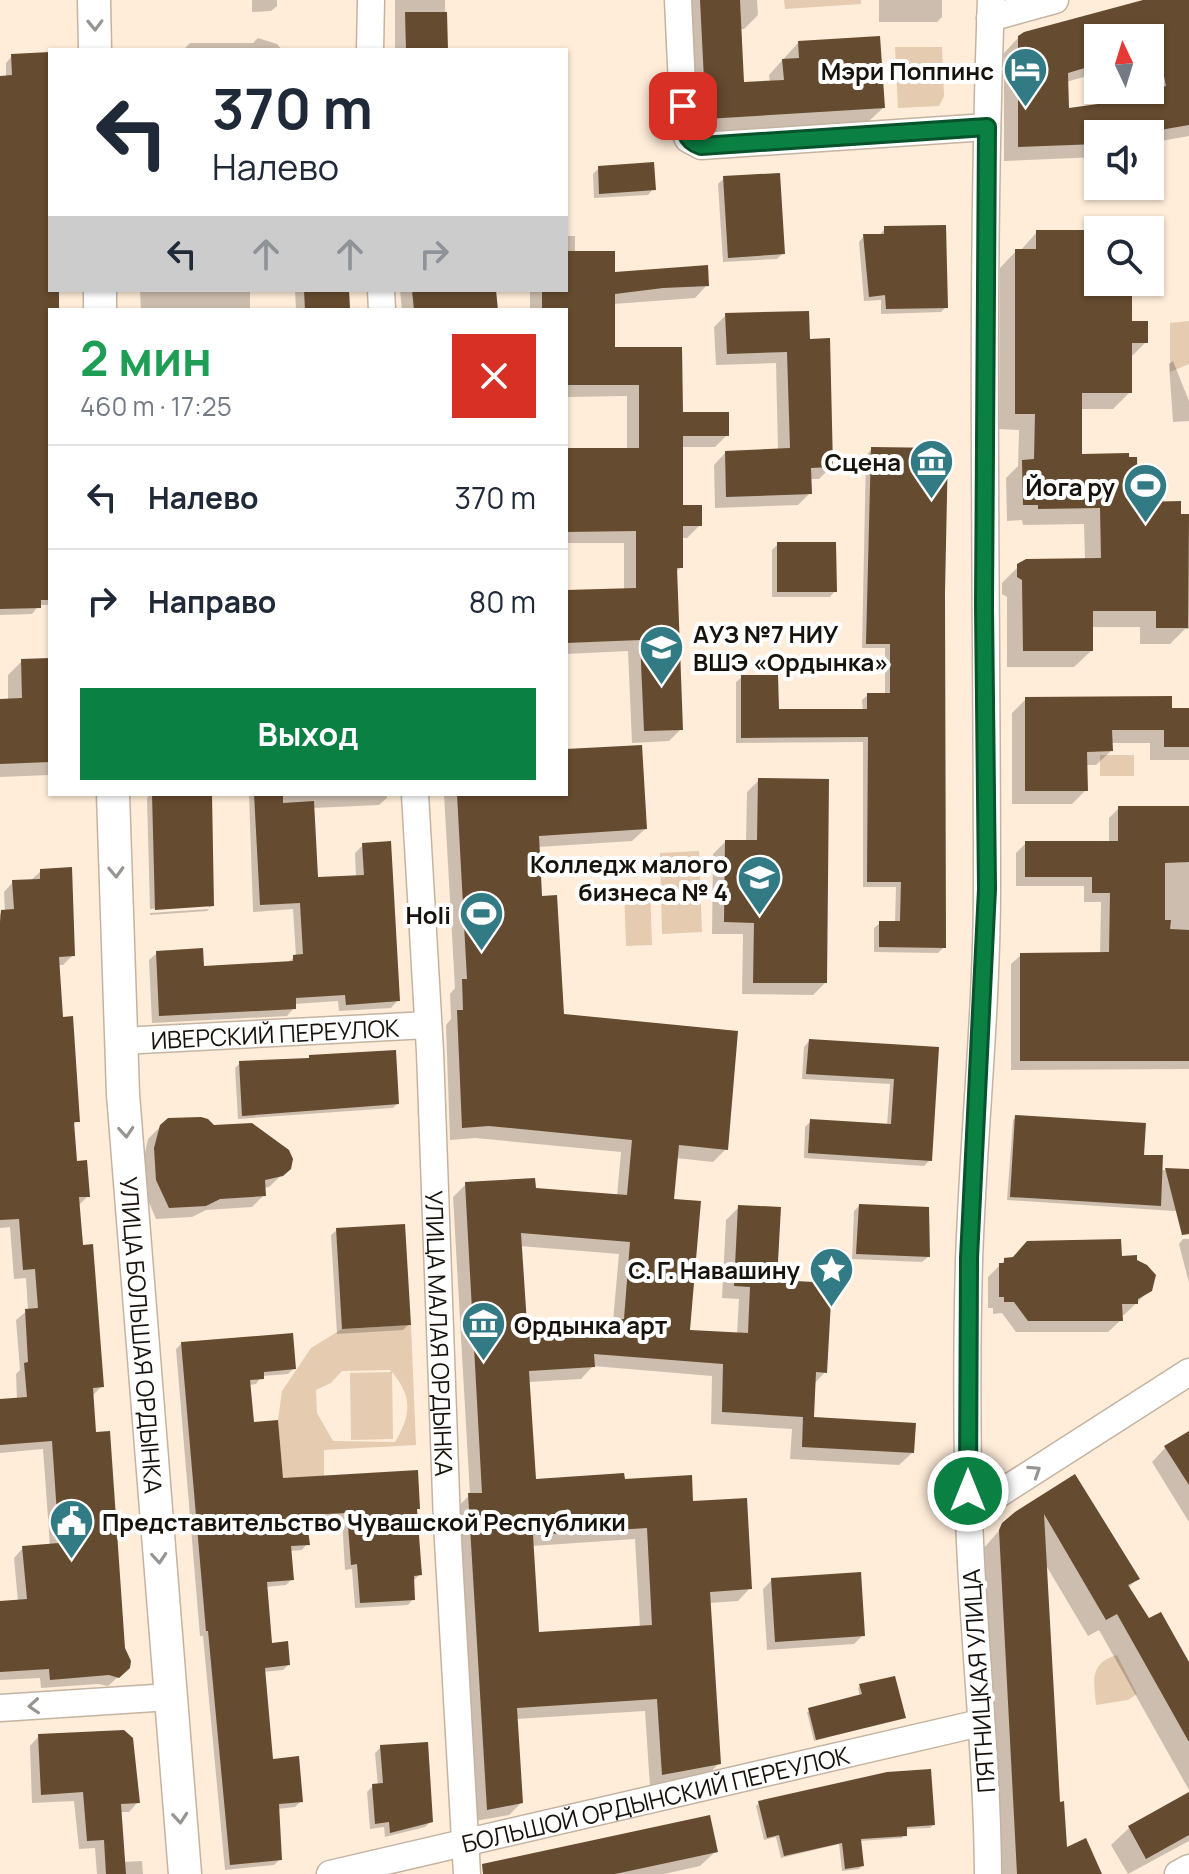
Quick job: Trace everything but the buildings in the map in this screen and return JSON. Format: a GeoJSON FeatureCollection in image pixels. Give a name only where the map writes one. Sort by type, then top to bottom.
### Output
{"type":"FeatureCollection","features":[{"type":"Feature","properties":{"kind":"main road"},"geometry":{"type":"LineString","coordinates":[[94,0],[95,48]]}},
{"type":"Feature","properties":{"kind":"main road","name":"УЛИЦА БОЛЬШАЯ ОРДЫНКА"},"geometry":{"type":"LineString","coordinates":[[113,796],[121,1041],[185,1874]]}},
{"type":"Feature","properties":{"kind":"street"},"geometry":{"type":"LineString","coordinates":[[370,48],[371,0]]}},
{"type":"Feature","properties":{"kind":"street"},"geometry":{"type":"LineString","coordinates":[[678,0],[684,130],[693,143],[701,146],[987,127]]}},
{"type":"Feature","properties":{"kind":"street"},"geometry":{"type":"LineString","coordinates":[[990,9],[1055,0]]}},
{"type":"Feature","properties":{"kind":"street","name":"ПЯТНИЦКАЯ УЛИЦА"},"geometry":{"type":"LineString","coordinates":[[988,1874],[969,1513],[969,1258],[987,889],[984,606],[990,9]]}},
{"type":"Feature","properties":{"kind":"street","name":"УЛИЦА МАЛАЯ ОРДЫНКА"},"geometry":{"type":"LineString","coordinates":[[415,796],[428,1025],[447,1523],[467,1874]]}},
{"type":"Feature","properties":{"kind":"street","name":"ИВЕРСКИЙ ПЕРЕУЛОК"},"geometry":{"type":"LineString","coordinates":[[121,1041],[428,1025]]}},
{"type":"Feature","properties":{"kind":"street"},"geometry":{"type":"LineString","coordinates":[[969,1513],[1189,1372]]}},
{"type":"Feature","properties":{"kind":"street"},"geometry":{"type":"LineString","coordinates":[[0,1708],[170,1697]]}},
{"type":"Feature","properties":{"kind":"street","name":"БОЛЬШОЙ ОРДЫНСКИЙ ПЕРЕУЛОК"},"geometry":{"type":"LineString","coordinates":[[330,1874],[980,1723]]}},
{"type":"Feature","properties":{"kind":"street"},"geometry":{"type":"LineString","coordinates":[[1178,1874],[1189,1868]]}},
{"type":"Feature","properties":{"kind":"shaded area"},"geometry":{"type":"Polygon","coordinates":[[[784,0],[861,0],[861,4],[785,9],[784,0]]]}},
{"type":"Feature","properties":{"kind":"shaded area"},"geometry":{"type":"Polygon","coordinates":[[[895,47],[942,47],[944,96],[939,106],[898,108],[895,47]]]}},
{"type":"Feature","properties":{"kind":"shaded area"},"geometry":{"type":"Polygon","coordinates":[[[1189,321],[1189,364],[1170,372],[1170,323],[1189,321]]]}},
{"type":"Feature","properties":{"kind":"shaded area"},"geometry":{"type":"Polygon","coordinates":[[[1100,755],[1134,755],[1134,776],[1100,776],[1100,755]]]}},
{"type":"Feature","properties":{"kind":"shaded area"},"geometry":{"type":"Polygon","coordinates":[[[699,851],[702,932],[662,934],[660,853],[699,851]]]}},
{"type":"Feature","properties":{"kind":"shaded area"},"geometry":{"type":"Polygon","coordinates":[[[650,888],[652,945],[626,946],[624,889],[650,888]]]}},
{"type":"Feature","properties":{"kind":"shaded area"},"geometry":{"type":"Polygon","coordinates":[[[411,1325],[416,1445],[324,1450],[324,1476],[283,1481],[278,1420],[282,1391],[311,1348],[342,1329],[411,1325]],[[342,1371],[331,1383],[316,1390],[317,1413],[333,1441],[395,1442],[407,1415],[407,1406],[404,1390],[392,1372],[393,1439],[351,1440],[350,1373],[391,1372],[342,1371]]]}},
{"type":"Feature","properties":{"kind":"shaded area"},"geometry":{"type":"Polygon","coordinates":[[[1117,1655],[1137,1694],[1128,1700],[1096,1705],[1095,1674],[1102,1663],[1117,1655]]]}},
{"type":"Feature","properties":{"kind":"place","name":"Мэри Поппинс"},"geometry":{"type":"Point","coordinates":[1025,109]}},
{"type":"Feature","properties":{"kind":"place","name":"Сцена"},"geometry":{"type":"Point","coordinates":[932,500]}},
{"type":"Feature","properties":{"kind":"place","name":"Йога ру"},"geometry":{"type":"Point","coordinates":[1146,525]}},
{"type":"Feature","properties":{"kind":"place","name":"АУЗ №7 НИУ ВШЭ «Ордынка»"},"geometry":{"type":"Point","coordinates":[662,686]}},
{"type":"Feature","properties":{"kind":"place","name":"Колледж малого бизнеса № 4"},"geometry":{"type":"Point","coordinates":[759,916]}},
{"type":"Feature","properties":{"kind":"place","name":"Holi"},"geometry":{"type":"Point","coordinates":[482,953]}},
{"type":"Feature","properties":{"kind":"place","name":"С. Г. Навашину"},"geometry":{"type":"Point","coordinates":[831,1308]}},
{"type":"Feature","properties":{"kind":"place","name":"Ордынка арт"},"geometry":{"type":"Point","coordinates":[483,1363]}},
{"type":"Feature","properties":{"kind":"place","name":"Представительство Чувашской Республики"},"geometry":{"type":"Point","coordinates":[71,1560]}},
{"type":"Feature","properties":{"kind":"route"},"geometry":{"type":"LineString","coordinates":[[683,106],[684,130],[688,139],[701,146],[987,127],[984,606],[987,889],[969,1258],[968,1491]]}}]}
